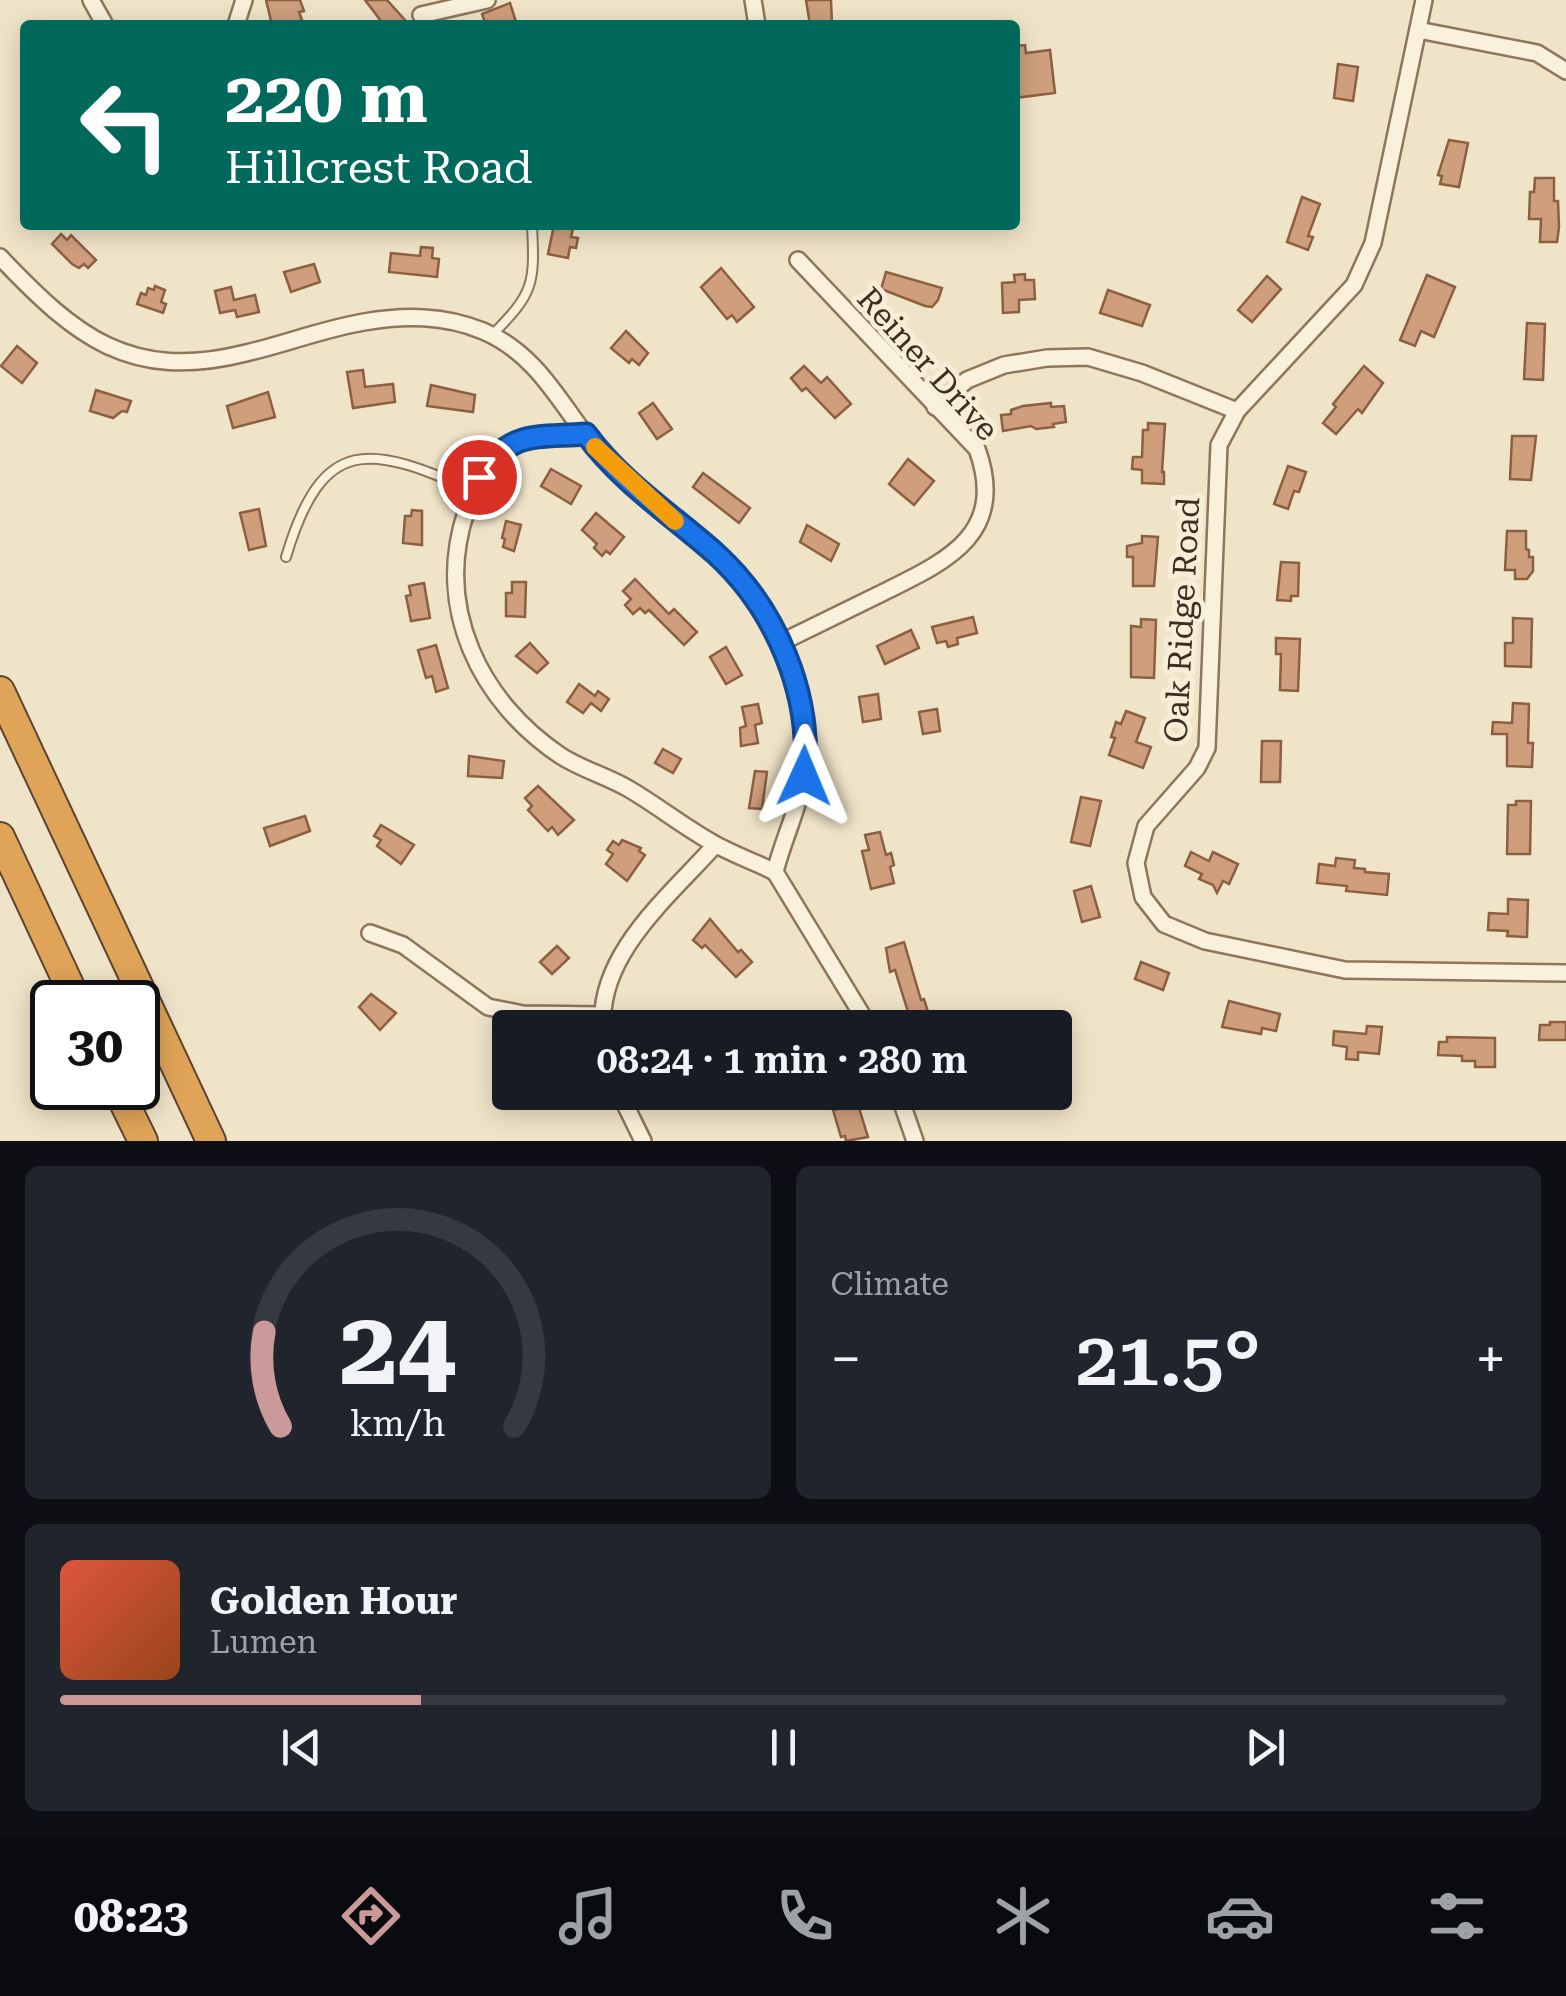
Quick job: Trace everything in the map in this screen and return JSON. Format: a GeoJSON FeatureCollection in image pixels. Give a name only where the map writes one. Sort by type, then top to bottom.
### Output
{"type":"FeatureCollection","features":[{"type":"Feature","properties":{"kind":"highway"},"geometry":{"type":"LineString","coordinates":[[0,674],[72,844]]}},
{"type":"Feature","properties":{"kind":"highway"},"geometry":{"type":"LineString","coordinates":[[0,691],[211,1141]]}},
{"type":"Feature","properties":{"kind":"highway"},"geometry":{"type":"LineString","coordinates":[[0,836],[64,980]]}},
{"type":"Feature","properties":{"kind":"highway"},"geometry":{"type":"LineString","coordinates":[[0,865],[59,980]]}},
{"type":"Feature","properties":{"kind":"highway"},"geometry":{"type":"LineString","coordinates":[[128,1110],[143,1141]]}},
{"type":"Feature","properties":{"kind":"street"},"geometry":{"type":"LineString","coordinates":[[420,13],[486,0]]}},
{"type":"Feature","properties":{"kind":"street","name":"Oak Ridge Road"},"geometry":{"type":"LineString","coordinates":[[1424,0],[1372,244],[1354,285],[1237,411],[1219,445],[1207,748],[1187,781],[1146,826],[1136,863],[1143,896],[1164,924],[1205,942],[1345,970],[1566,973]]}},
{"type":"Feature","properties":{"kind":"street"},"geometry":{"type":"LineString","coordinates":[[1418,30],[1536,53],[1566,71]]}},
{"type":"Feature","properties":{"kind":"street"},"geometry":{"type":"LineString","coordinates":[[0,257],[64,319],[90,337],[148,360],[169,364],[201,362],[353,324],[410,316],[438,318],[492,336],[532,363],[624,476],[734,572],[780,643],[801,702],[806,754],[799,799],[775,872]]}},
{"type":"Feature","properties":{"kind":"street","name":"Reiner Drive"},"geometry":{"type":"LineString","coordinates":[[780,643],[952,557],[976,526],[982,504],[982,462],[976,449],[798,260]]}},
{"type":"Feature","properties":{"kind":"street"},"geometry":{"type":"LineString","coordinates":[[935,407],[967,380],[1004,365],[1088,357],[1142,373],[1237,411]]}},
{"type":"Feature","properties":{"kind":"street"},"geometry":{"type":"LineString","coordinates":[[586,434],[510,443],[492,458],[474,491],[460,528],[456,580],[472,655],[486,684],[537,738],[561,756],[634,792],[715,845],[775,872],[859,1010]]}},
{"type":"Feature","properties":{"kind":"street"},"geometry":{"type":"LineString","coordinates":[[605,1010],[608,987],[621,956],[715,845]]}},
{"type":"Feature","properties":{"kind":"street"},"geometry":{"type":"LineString","coordinates":[[370,934],[403,945],[488,1007],[503,1010]]}},
{"type":"Feature","properties":{"kind":"street"},"geometry":{"type":"LineString","coordinates":[[628,1110],[642,1141]]}},
{"type":"Feature","properties":{"kind":"street"},"geometry":{"type":"LineString","coordinates":[[904,1110],[915,1141]]}},
{"type":"Feature","properties":{"kind":"lane"},"geometry":{"type":"LineString","coordinates":[[492,336],[518,309],[534,278],[532,230]]}},
{"type":"Feature","properties":{"kind":"lane"},"geometry":{"type":"LineString","coordinates":[[286,557],[308,496],[341,462],[363,457],[384,459],[420,467],[474,491]]}},
{"type":"Feature","properties":{"kind":"building"},"geometry":{"type":"Polygon","coordinates":[[[266,0],[300,0],[302,20],[271,20],[266,0]]]}},
{"type":"Feature","properties":{"kind":"building"},"geometry":{"type":"Polygon","coordinates":[[[365,0],[387,0],[405,20],[380,20],[365,0]]]}},
{"type":"Feature","properties":{"kind":"building"},"geometry":{"type":"Polygon","coordinates":[[[806,0],[831,0],[832,20],[809,20],[806,0]]]}},
{"type":"Feature","properties":{"kind":"building"},"geometry":{"type":"Polygon","coordinates":[[[510,3],[515,20],[484,20],[482,14],[510,3]]]}},
{"type":"Feature","properties":{"kind":"building"},"geometry":{"type":"Polygon","coordinates":[[[1025,45],[1026,53],[1050,50],[1055,93],[1020,97],[1020,46],[1025,45]]]}},
{"type":"Feature","properties":{"kind":"building"},"geometry":{"type":"Polygon","coordinates":[[[1338,64],[1358,67],[1353,101],[1334,98],[1338,64]]]}},
{"type":"Feature","properties":{"kind":"building"},"geometry":{"type":"Polygon","coordinates":[[[1449,140],[1468,143],[1459,187],[1440,184],[1442,176],[1438,175],[1449,140]]]}},
{"type":"Feature","properties":{"kind":"building"},"geometry":{"type":"Polygon","coordinates":[[[1535,178],[1554,178],[1557,242],[1540,242],[1541,219],[1529,219],[1535,178]]]}},
{"type":"Feature","properties":{"kind":"building"},"geometry":{"type":"Polygon","coordinates":[[[1302,197],[1320,204],[1308,236],[1313,237],[1308,250],[1287,242],[1302,197]]]}},
{"type":"Feature","properties":{"kind":"building"},"geometry":{"type":"Polygon","coordinates":[[[553,230],[573,230],[571,237],[578,238],[576,248],[570,247],[568,258],[548,254],[553,230]]]}},
{"type":"Feature","properties":{"kind":"building"},"geometry":{"type":"Polygon","coordinates":[[[61,234],[67,240],[71,235],[96,260],[88,268],[72,264],[52,244],[61,234]]]}},
{"type":"Feature","properties":{"kind":"building"},"geometry":{"type":"Polygon","coordinates":[[[421,247],[433,248],[432,258],[439,259],[437,277],[389,272],[391,253],[420,256],[421,247]]]}},
{"type":"Feature","properties":{"kind":"building"},"geometry":{"type":"Polygon","coordinates":[[[314,264],[320,282],[291,292],[284,272],[314,264]]]}},
{"type":"Feature","properties":{"kind":"building"},"geometry":{"type":"Polygon","coordinates":[[[721,268],[754,307],[737,322],[732,315],[727,319],[701,287],[721,268]]]}},
{"type":"Feature","properties":{"kind":"building"},"geometry":{"type":"Polygon","coordinates":[[[886,272],[942,288],[938,300],[932,307],[925,306],[881,289],[886,272]]]}},
{"type":"Feature","properties":{"kind":"building"},"geometry":{"type":"Polygon","coordinates":[[[1025,274],[1025,280],[1034,280],[1035,299],[1019,300],[1019,312],[1003,313],[1002,283],[1015,282],[1014,275],[1025,274]]]}},
{"type":"Feature","properties":{"kind":"building"},"geometry":{"type":"Polygon","coordinates":[[[1427,275],[1455,287],[1434,337],[1421,331],[1415,346],[1400,340],[1427,275]]]}},
{"type":"Feature","properties":{"kind":"building"},"geometry":{"type":"Polygon","coordinates":[[[1267,276],[1281,289],[1252,322],[1238,310],[1267,276]]]}},
{"type":"Feature","properties":{"kind":"building"},"geometry":{"type":"Polygon","coordinates":[[[155,286],[165,290],[163,313],[137,304],[141,293],[146,295],[148,288],[154,290],[155,286]]]}},
{"type":"Feature","properties":{"kind":"building"},"geometry":{"type":"Polygon","coordinates":[[[231,287],[234,300],[255,295],[259,312],[237,317],[235,310],[220,313],[215,291],[231,287]]]}},
{"type":"Feature","properties":{"kind":"building"},"geometry":{"type":"Polygon","coordinates":[[[1108,290],[1150,305],[1142,326],[1100,313],[1108,290]]]}},
{"type":"Feature","properties":{"kind":"building"},"geometry":{"type":"Polygon","coordinates":[[[1527,323],[1545,324],[1543,380],[1524,379],[1527,323]]]}},
{"type":"Feature","properties":{"kind":"building"},"geometry":{"type":"Polygon","coordinates":[[[626,331],[648,353],[639,365],[632,359],[629,363],[611,348],[626,331]]]}},
{"type":"Feature","properties":{"kind":"building"},"geometry":{"type":"Polygon","coordinates":[[[17,346],[37,363],[22,383],[1,366],[17,346]]]}},
{"type":"Feature","properties":{"kind":"building"},"geometry":{"type":"Polygon","coordinates":[[[804,366],[821,383],[827,377],[851,404],[835,418],[791,378],[804,366]]]}},
{"type":"Feature","properties":{"kind":"building"},"geometry":{"type":"Polygon","coordinates":[[[1364,366],[1383,383],[1362,413],[1358,409],[1336,434],[1323,423],[1364,366]]]}},
{"type":"Feature","properties":{"kind":"building"},"geometry":{"type":"Polygon","coordinates":[[[363,370],[365,387],[393,384],[395,402],[353,408],[347,372],[363,370]]]}},
{"type":"Feature","properties":{"kind":"building"},"geometry":{"type":"Polygon","coordinates":[[[431,385],[475,395],[473,412],[427,406],[431,385]]]}},
{"type":"Feature","properties":{"kind":"building"},"geometry":{"type":"Polygon","coordinates":[[[96,390],[131,401],[127,412],[113,418],[90,411],[96,390]]]}},
{"type":"Feature","properties":{"kind":"building"},"geometry":{"type":"Polygon","coordinates":[[[268,392],[275,417],[233,428],[227,406],[268,392]]]}},
{"type":"Feature","properties":{"kind":"building"},"geometry":{"type":"Polygon","coordinates":[[[653,403],[672,429],[657,439],[639,413],[653,403]]]}},
{"type":"Feature","properties":{"kind":"building"},"geometry":{"type":"Polygon","coordinates":[[[1051,403],[1051,407],[1064,406],[1066,422],[1053,424],[1054,427],[1003,431],[1001,415],[1023,406],[1051,403]]]}},
{"type":"Feature","properties":{"kind":"building"},"geometry":{"type":"Polygon","coordinates":[[[1148,423],[1165,424],[1164,484],[1142,483],[1142,470],[1132,469],[1133,457],[1142,457],[1143,430],[1148,430],[1148,423]]]}},
{"type":"Feature","properties":{"kind":"building"},"geometry":{"type":"Polygon","coordinates":[[[1512,436],[1536,436],[1531,480],[1510,479],[1512,436]]]}},
{"type":"Feature","properties":{"kind":"building"},"geometry":{"type":"Polygon","coordinates":[[[908,459],[934,481],[914,505],[889,484],[908,459]]]}},
{"type":"Feature","properties":{"kind":"building"},"geometry":{"type":"Polygon","coordinates":[[[1288,466],[1306,472],[1288,509],[1274,504],[1288,466]]]}},
{"type":"Feature","properties":{"kind":"building"},"geometry":{"type":"Polygon","coordinates":[[[551,469],[581,486],[571,504],[541,486],[551,469]]]}},
{"type":"Feature","properties":{"kind":"building"},"geometry":{"type":"Polygon","coordinates":[[[703,473],[750,508],[739,523],[693,487],[703,473]]]}},
{"type":"Feature","properties":{"kind":"building"},"geometry":{"type":"Polygon","coordinates":[[[259,509],[266,546],[249,550],[240,513],[259,509]]]}},
{"type":"Feature","properties":{"kind":"building"},"geometry":{"type":"Polygon","coordinates":[[[412,510],[422,511],[422,545],[403,543],[405,516],[411,516],[412,510]]]}},
{"type":"Feature","properties":{"kind":"building"},"geometry":{"type":"Polygon","coordinates":[[[596,513],[624,537],[610,554],[606,551],[602,556],[594,548],[597,544],[582,530],[596,513]]]}},
{"type":"Feature","properties":{"kind":"building"},"geometry":{"type":"Polygon","coordinates":[[[506,521],[521,525],[514,551],[503,547],[506,521]]]}},
{"type":"Feature","properties":{"kind":"building"},"geometry":{"type":"Polygon","coordinates":[[[807,525],[839,544],[831,561],[800,542],[807,525]]]}},
{"type":"Feature","properties":{"kind":"building"},"geometry":{"type":"Polygon","coordinates":[[[1507,531],[1526,531],[1526,549],[1529,557],[1533,557],[1533,571],[1527,579],[1515,579],[1515,570],[1505,570],[1507,531]]]}},
{"type":"Feature","properties":{"kind":"building"},"geometry":{"type":"Polygon","coordinates":[[[1142,536],[1158,537],[1154,586],[1133,586],[1133,557],[1127,557],[1127,546],[1142,543],[1142,536]]]}},
{"type":"Feature","properties":{"kind":"building"},"geometry":{"type":"Polygon","coordinates":[[[1281,562],[1299,563],[1298,596],[1291,596],[1291,601],[1277,600],[1281,562]]]}},
{"type":"Feature","properties":{"kind":"building"},"geometry":{"type":"Polygon","coordinates":[[[635,579],[669,614],[674,609],[697,632],[684,645],[649,610],[645,613],[640,608],[633,614],[625,605],[631,599],[623,591],[635,579]]]}},
{"type":"Feature","properties":{"kind":"building"},"geometry":{"type":"Polygon","coordinates":[[[512,582],[526,582],[525,617],[506,616],[506,593],[512,593],[512,582]]]}},
{"type":"Feature","properties":{"kind":"building"},"geometry":{"type":"Polygon","coordinates":[[[424,583],[430,618],[411,621],[406,596],[411,595],[409,586],[424,583]]]}},
{"type":"Feature","properties":{"kind":"building"},"geometry":{"type":"Polygon","coordinates":[[[973,617],[977,633],[957,638],[958,644],[948,647],[946,641],[937,643],[932,627],[973,617]]]}},
{"type":"Feature","properties":{"kind":"building"},"geometry":{"type":"Polygon","coordinates":[[[1513,618],[1532,619],[1531,667],[1505,666],[1505,643],[1513,643],[1513,618]]]}},
{"type":"Feature","properties":{"kind":"building"},"geometry":{"type":"Polygon","coordinates":[[[1141,619],[1156,620],[1154,678],[1131,677],[1131,626],[1141,627],[1141,619]]]}},
{"type":"Feature","properties":{"kind":"building"},"geometry":{"type":"Polygon","coordinates":[[[911,630],[919,648],[885,664],[877,646],[911,630]]]}},
{"type":"Feature","properties":{"kind":"building"},"geometry":{"type":"Polygon","coordinates":[[[1276,638],[1300,639],[1298,691],[1280,690],[1281,654],[1276,654],[1276,638]]]}},
{"type":"Feature","properties":{"kind":"building"},"geometry":{"type":"Polygon","coordinates":[[[530,643],[548,663],[537,673],[516,656],[530,643]]]}},
{"type":"Feature","properties":{"kind":"building"},"geometry":{"type":"Polygon","coordinates":[[[436,645],[448,688],[436,692],[432,676],[426,678],[418,650],[436,645]]]}},
{"type":"Feature","properties":{"kind":"building"},"geometry":{"type":"Polygon","coordinates":[[[726,647],[742,675],[726,684],[710,657],[726,647]]]}},
{"type":"Feature","properties":{"kind":"building"},"geometry":{"type":"Polygon","coordinates":[[[579,684],[595,696],[598,691],[609,699],[601,711],[591,703],[583,713],[567,702],[579,684]]]}},
{"type":"Feature","properties":{"kind":"building"},"geometry":{"type":"Polygon","coordinates":[[[878,694],[881,719],[863,722],[859,697],[878,694]]]}},
{"type":"Feature","properties":{"kind":"building"},"geometry":{"type":"Polygon","coordinates":[[[1513,703],[1529,704],[1532,767],[1507,766],[1507,734],[1492,734],[1493,722],[1512,723],[1513,703]]]}},
{"type":"Feature","properties":{"kind":"building"},"geometry":{"type":"Polygon","coordinates":[[[758,704],[762,723],[755,725],[758,743],[741,746],[740,728],[746,726],[742,707],[758,704]]]}},
{"type":"Feature","properties":{"kind":"building"},"geometry":{"type":"Polygon","coordinates":[[[937,709],[940,731],[923,734],[919,712],[937,709]]]}},
{"type":"Feature","properties":{"kind":"building"},"geometry":{"type":"Polygon","coordinates":[[[1126,711],[1145,718],[1136,742],[1151,747],[1143,768],[1109,755],[1116,722],[1121,724],[1126,711]]]}},
{"type":"Feature","properties":{"kind":"building"},"geometry":{"type":"Polygon","coordinates":[[[1262,741],[1281,741],[1280,782],[1261,782],[1262,741]]]}},
{"type":"Feature","properties":{"kind":"building"},"geometry":{"type":"Polygon","coordinates":[[[663,749],[681,759],[673,773],[655,763],[663,749]]]}},
{"type":"Feature","properties":{"kind":"building"},"geometry":{"type":"Polygon","coordinates":[[[469,756],[504,761],[502,778],[468,776],[469,756]]]}},
{"type":"Feature","properties":{"kind":"building"},"geometry":{"type":"Polygon","coordinates":[[[755,771],[767,772],[762,809],[749,808],[755,771]]]}},
{"type":"Feature","properties":{"kind":"building"},"geometry":{"type":"Polygon","coordinates":[[[538,786],[574,820],[558,835],[552,827],[548,831],[528,810],[532,806],[525,798],[538,786]]]}},
{"type":"Feature","properties":{"kind":"building"},"geometry":{"type":"Polygon","coordinates":[[[1081,797],[1101,801],[1090,846],[1071,842],[1081,797]]]}},
{"type":"Feature","properties":{"kind":"building"},"geometry":{"type":"Polygon","coordinates":[[[1516,801],[1531,801],[1530,854],[1507,854],[1508,805],[1516,805],[1516,801]]]}},
{"type":"Feature","properties":{"kind":"building"},"geometry":{"type":"Polygon","coordinates":[[[305,816],[310,831],[270,846],[264,828],[305,816]]]}},
{"type":"Feature","properties":{"kind":"building"},"geometry":{"type":"Polygon","coordinates":[[[381,825],[414,845],[401,864],[377,846],[381,840],[374,836],[381,825]]]}},
{"type":"Feature","properties":{"kind":"building"},"geometry":{"type":"Polygon","coordinates":[[[880,832],[886,855],[891,853],[894,883],[871,889],[862,851],[869,850],[865,835],[880,832]]]}},
{"type":"Feature","properties":{"kind":"building"},"geometry":{"type":"Polygon","coordinates":[[[622,840],[641,848],[639,851],[645,855],[627,881],[606,864],[613,854],[607,850],[613,841],[619,845],[622,840]]]}},
{"type":"Feature","properties":{"kind":"building"},"geometry":{"type":"Polygon","coordinates":[[[1191,852],[1209,861],[1213,852],[1238,864],[1229,884],[1223,881],[1217,893],[1213,885],[1199,879],[1202,874],[1185,866],[1191,852]]]}},
{"type":"Feature","properties":{"kind":"building"},"geometry":{"type":"Polygon","coordinates":[[[1336,858],[1355,860],[1354,868],[1365,872],[1389,874],[1387,895],[1317,883],[1319,864],[1335,866],[1336,858]]]}},
{"type":"Feature","properties":{"kind":"building"},"geometry":{"type":"Polygon","coordinates":[[[1091,886],[1100,917],[1082,922],[1074,891],[1091,886]]]}},
{"type":"Feature","properties":{"kind":"building"},"geometry":{"type":"Polygon","coordinates":[[[1508,899],[1528,900],[1527,937],[1488,930],[1489,913],[1508,914],[1508,899]]]}},
{"type":"Feature","properties":{"kind":"building"},"geometry":{"type":"Polygon","coordinates":[[[710,919],[738,952],[741,950],[752,962],[736,977],[705,945],[702,948],[693,940],[710,919]]]}},
{"type":"Feature","properties":{"kind":"building"},"geometry":{"type":"Polygon","coordinates":[[[904,942],[927,1010],[907,1010],[895,970],[890,972],[886,948],[904,942]]]}},
{"type":"Feature","properties":{"kind":"building"},"geometry":{"type":"Polygon","coordinates":[[[557,946],[569,958],[552,974],[540,962],[557,946]]]}},
{"type":"Feature","properties":{"kind":"building"},"geometry":{"type":"Polygon","coordinates":[[[1141,962],[1169,973],[1163,990],[1135,979],[1141,962]]]}},
{"type":"Feature","properties":{"kind":"building"},"geometry":{"type":"Polygon","coordinates":[[[371,994],[396,1013],[380,1030],[359,1007],[371,994]]]}},
{"type":"Feature","properties":{"kind":"building"},"geometry":{"type":"Polygon","coordinates":[[[1229,1001],[1280,1014],[1276,1031],[1262,1028],[1261,1034],[1222,1027],[1229,1001]]]}},
{"type":"Feature","properties":{"kind":"building"},"geometry":{"type":"Polygon","coordinates":[[[1566,1022],[1566,1040],[1539,1040],[1540,1025],[1566,1022]]]}},
{"type":"Feature","properties":{"kind":"building"},"geometry":{"type":"Polygon","coordinates":[[[1367,1026],[1382,1027],[1379,1054],[1358,1052],[1358,1060],[1346,1059],[1347,1047],[1333,1045],[1334,1031],[1366,1034],[1367,1026]]]}},
{"type":"Feature","properties":{"kind":"building"},"geometry":{"type":"Polygon","coordinates":[[[1447,1037],[1495,1038],[1495,1067],[1475,1067],[1475,1061],[1462,1061],[1462,1056],[1438,1055],[1439,1042],[1447,1042],[1447,1037]]]}},
{"type":"Feature","properties":{"kind":"building"},"geometry":{"type":"Polygon","coordinates":[[[833,1110],[860,1110],[868,1137],[846,1141],[845,1136],[841,1137],[833,1110]]]}},
{"type":"Feature","properties":{"kind":"slow traffic"},"geometry":{"type":"LineString","coordinates":[[595,447],[675,521]]}},
{"type":"Feature","properties":{"kind":"route"},"geometry":{"type":"LineString","coordinates":[[479,477],[492,458],[510,443],[586,434],[612,465],[716,554],[751,593],[780,643],[801,702],[805,725],[804,776]]}}]}
